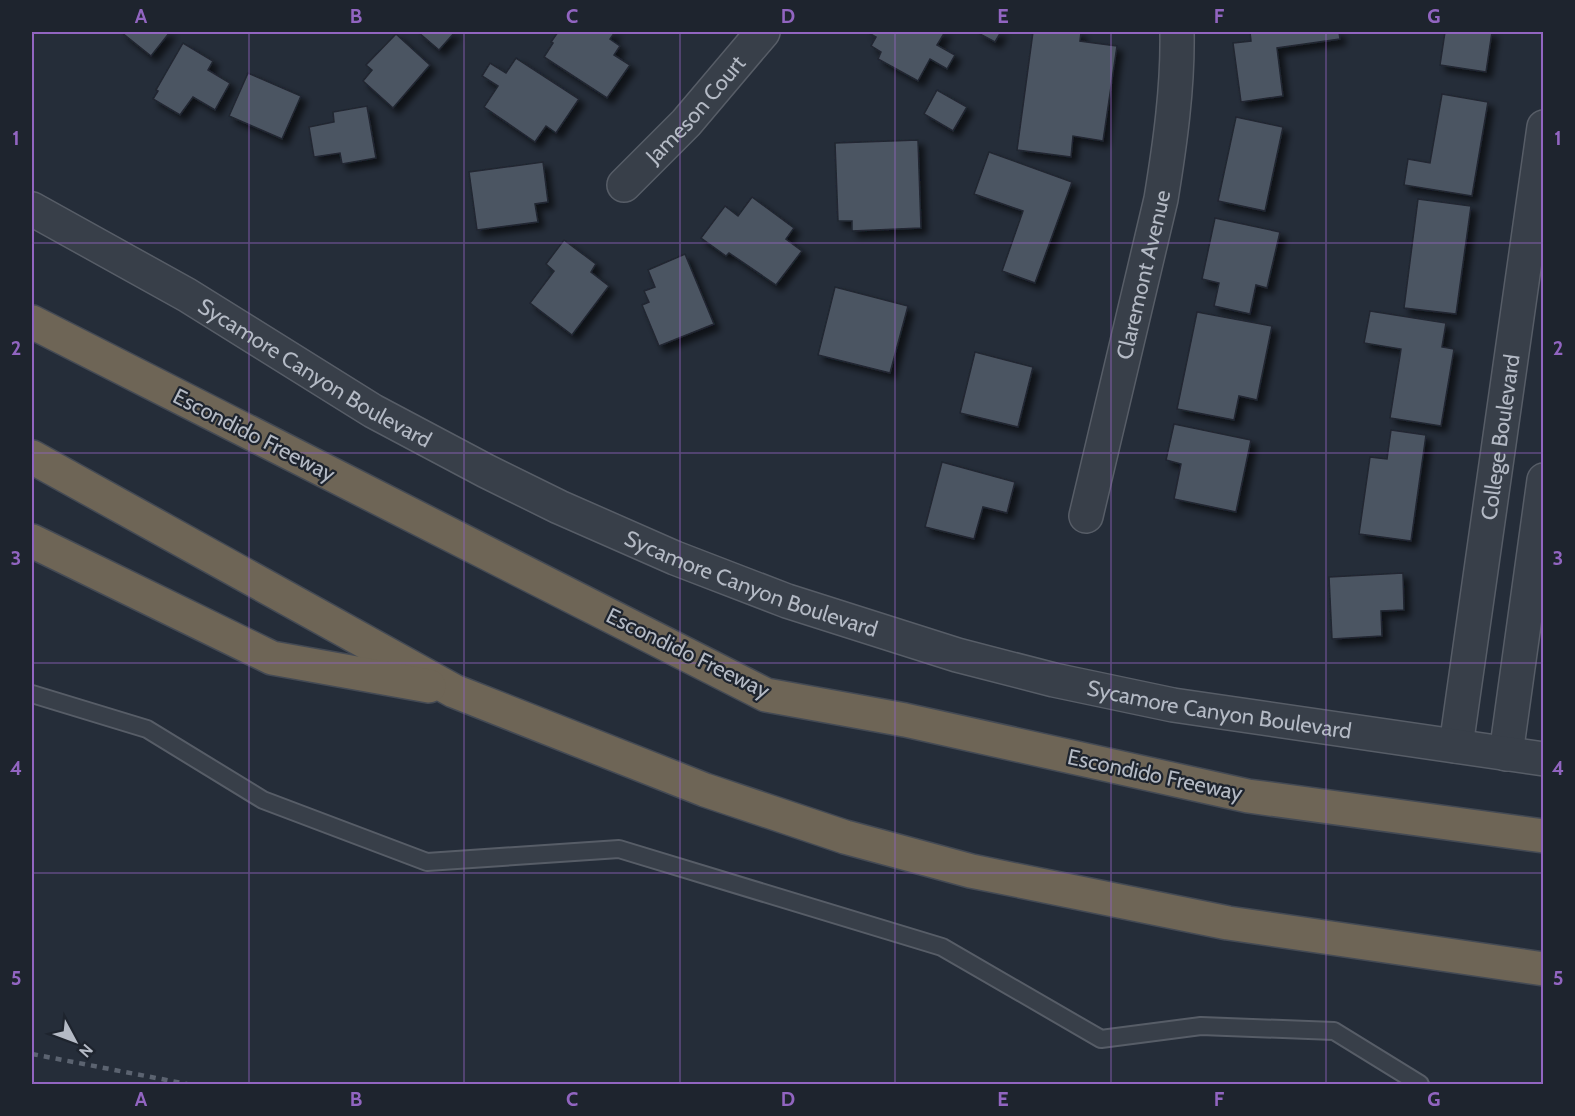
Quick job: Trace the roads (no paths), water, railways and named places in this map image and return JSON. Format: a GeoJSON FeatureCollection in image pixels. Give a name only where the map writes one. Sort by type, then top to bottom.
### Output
{"type":"FeatureCollection","features":[{"type":"Feature","properties":{"kind":"highway","name":"Escondido Freeway"},"geometry":{"type":"LineString","coordinates":[[32,322],[766,695],[905,720],[1248,796],[1544,837]]}},
{"type":"Feature","properties":{"kind":"highway"},"geometry":{"type":"LineString","coordinates":[[32,458],[454,691],[705,790],[845,837],[971,871],[1228,923],[1544,969]]}},
{"type":"Feature","properties":{"kind":"highway"},"geometry":{"type":"LineString","coordinates":[[32,541],[272,658],[454,691]]}},
{"type":"Feature","properties":{"kind":"street","name":"Jameson Court"},"geometry":{"type":"LineString","coordinates":[[624,185],[686,123],[763,32]]}},
{"type":"Feature","properties":{"kind":"street","name":"Claremont Avenue"},"geometry":{"type":"LineString","coordinates":[[1086,516],[1161,199],[1177,62],[1177,32]]}},
{"type":"Feature","properties":{"kind":"street","name":"College Boulevard"},"geometry":{"type":"LineString","coordinates":[[1455,746],[1531,300],[1544,128]]}},
{"type":"Feature","properties":{"kind":"street","name":"Sycamore Canyon Boulevard"},"geometry":{"type":"LineString","coordinates":[[32,209],[187,295],[373,411],[486,471],[559,507],[675,558],[787,601],[897,637],[1054,680],[1173,705],[1544,759]]}},
{"type":"Feature","properties":{"kind":"street"},"geometry":{"type":"LineString","coordinates":[[1506,754],[1539,546],[1544,480]]}},
{"type":"Feature","properties":{"kind":"lane"},"geometry":{"type":"LineString","coordinates":[[32,694],[147,729],[263,800],[427,862],[619,849],[942,947],[1101,1039],[1201,1026],[1334,1031],[1420,1084]]}},
{"type":"Feature","properties":{"kind":"railway"},"geometry":{"type":"LineString","coordinates":[[32,1054],[187,1084]]}}]}
